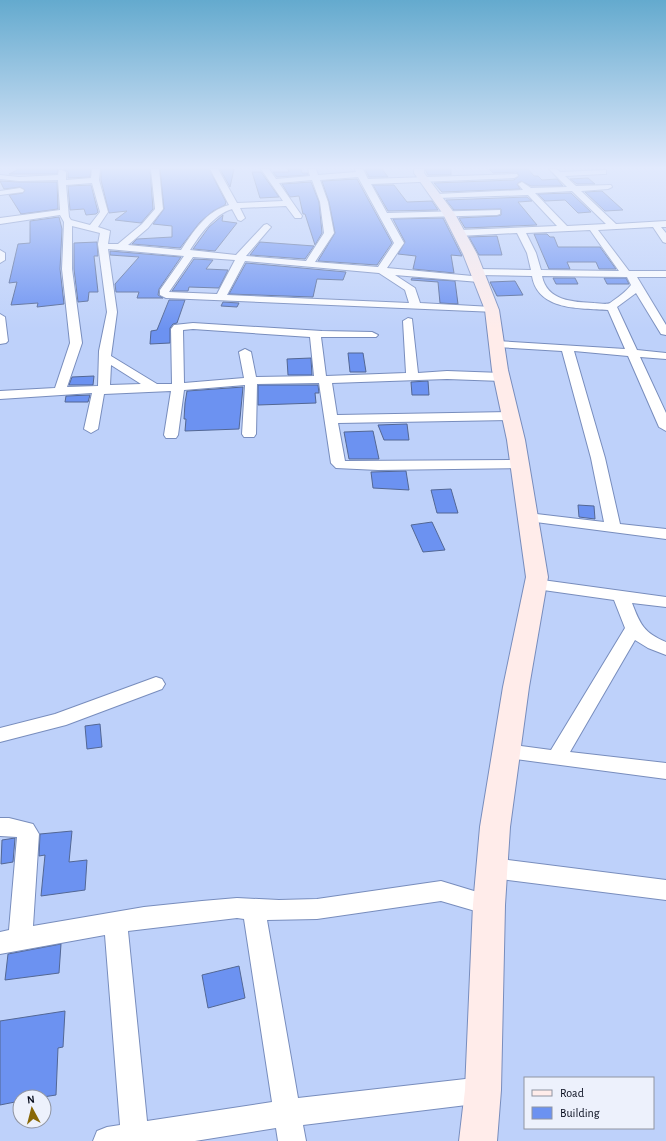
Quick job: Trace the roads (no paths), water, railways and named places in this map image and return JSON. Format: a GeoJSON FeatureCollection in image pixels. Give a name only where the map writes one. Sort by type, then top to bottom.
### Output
{"type":"FeatureCollection","features":[{"type":"Feature","properties":{"kind":"street"},"geometry":{"type":"LineString","coordinates":[[60,391],[76,343],[67,269],[66,222]]}},
{"type":"Feature","properties":{"kind":"street"},"geometry":{"type":"LineString","coordinates":[[80,222],[105,230],[104,246],[112,312],[105,357],[102,390],[91,429]]}},
{"type":"Feature","properties":{"kind":"street"},"geometry":{"type":"LineString","coordinates":[[93,227],[96,222]]}},
{"type":"Feature","properties":{"kind":"street"},"geometry":{"type":"LineString","coordinates":[[121,247],[148,222]]}},
{"type":"Feature","properties":{"kind":"street"},"geometry":{"type":"LineString","coordinates":[[208,222],[193,238],[188,253],[164,293],[171,295],[492,310]]}},
{"type":"Feature","properties":{"kind":"street"},"geometry":{"type":"LineString","coordinates":[[309,264],[329,233],[327,222]]}},
{"type":"Feature","properties":{"kind":"street"},"geometry":{"type":"LineString","coordinates":[[381,270],[392,251],[399,243],[387,222]]}},
{"type":"Feature","properties":{"kind":"street"},"geometry":{"type":"LineString","coordinates":[[450,222],[478,276],[492,310],[502,378],[520,464],[537,577],[516,687],[495,827],[489,905],[483,1090],[478,1141]]}},
{"type":"Feature","properties":{"kind":"street"},"geometry":{"type":"LineString","coordinates":[[507,222],[530,249],[539,285],[550,297],[559,301],[578,305],[612,307]]}},
{"type":"Feature","properties":{"kind":"street"},"geometry":{"type":"LineString","coordinates":[[538,222],[564,228],[666,224]]}},
{"type":"Feature","properties":{"kind":"street"},"geometry":{"type":"LineString","coordinates":[[559,222],[564,228]]}},
{"type":"Feature","properties":{"kind":"street"},"geometry":{"type":"LineString","coordinates":[[609,222],[613,226]]}},
{"type":"Feature","properties":{"kind":"street"},"geometry":{"type":"LineString","coordinates":[[655,224],[666,240]]}},
{"type":"Feature","properties":{"kind":"street"},"geometry":{"type":"LineString","coordinates":[[221,297],[241,257],[267,227]]}},
{"type":"Feature","properties":{"kind":"street"},"geometry":{"type":"LineString","coordinates":[[592,227],[636,285],[665,332]]}},
{"type":"Feature","properties":{"kind":"street"},"geometry":{"type":"LineString","coordinates":[[104,246],[381,270],[478,276],[536,273],[666,274]]}},
{"type":"Feature","properties":{"kind":"street"},"geometry":{"type":"LineString","coordinates":[[0,253],[0,260]]}},
{"type":"Feature","properties":{"kind":"street"},"geometry":{"type":"LineString","coordinates":[[381,270],[411,290],[415,306]]}},
{"type":"Feature","properties":{"kind":"street"},"geometry":{"type":"LineString","coordinates":[[612,307],[613,304],[629,296],[636,285]]}},
{"type":"Feature","properties":{"kind":"street"},"geometry":{"type":"LineString","coordinates":[[612,307],[666,427]]}},
{"type":"Feature","properties":{"kind":"street"},"geometry":{"type":"LineString","coordinates":[[0,317],[1,344]]}},
{"type":"Feature","properties":{"kind":"street"},"geometry":{"type":"LineString","coordinates":[[408,321],[412,377]]}},
{"type":"Feature","properties":{"kind":"street"},"geometry":{"type":"LineString","coordinates":[[170,435],[178,387],[176,329],[178,327],[193,326],[315,334],[372,335]]}},
{"type":"Feature","properties":{"kind":"street"},"geometry":{"type":"LineString","coordinates":[[315,334],[338,463],[348,466],[520,464]]}},
{"type":"Feature","properties":{"kind":"street"},"geometry":{"type":"LineString","coordinates":[[496,344],[666,356]]}},
{"type":"Feature","properties":{"kind":"street"},"geometry":{"type":"LineString","coordinates":[[567,348],[600,465],[613,528]]}},
{"type":"Feature","properties":{"kind":"street"},"geometry":{"type":"LineString","coordinates":[[245,352],[251,382],[250,434]]}},
{"type":"Feature","properties":{"kind":"street"},"geometry":{"type":"LineString","coordinates":[[105,357],[155,388]]}},
{"type":"Feature","properties":{"kind":"street"},"geometry":{"type":"LineString","coordinates":[[0,395],[60,391],[178,387],[278,379],[323,380],[446,375],[502,378]]}},
{"type":"Feature","properties":{"kind":"street"},"geometry":{"type":"LineString","coordinates":[[331,419],[511,416]]}},
{"type":"Feature","properties":{"kind":"street"},"geometry":{"type":"LineString","coordinates":[[528,517],[666,534]]}},
{"type":"Feature","properties":{"kind":"street"},"geometry":{"type":"LineString","coordinates":[[535,584],[666,602]]}},
{"type":"Feature","properties":{"kind":"street"},"geometry":{"type":"LineString","coordinates":[[621,596],[632,629],[647,642],[666,649]]}},
{"type":"Feature","properties":{"kind":"street"},"geometry":{"type":"LineString","coordinates":[[556,758],[632,629]]}},
{"type":"Feature","properties":{"kind":"street"},"geometry":{"type":"LineString","coordinates":[[0,735],[22,731],[52,722],[156,684]]}},
{"type":"Feature","properties":{"kind":"street"},"geometry":{"type":"LineString","coordinates":[[507,752],[666,771]]}},
{"type":"Feature","properties":{"kind":"street"},"geometry":{"type":"LineString","coordinates":[[0,827],[25,830],[28,834],[10,941],[116,923],[202,911],[317,909],[442,891],[489,905]]}},
{"type":"Feature","properties":{"kind":"street"},"geometry":{"type":"LineString","coordinates":[[493,868],[666,890]]}},
{"type":"Feature","properties":{"kind":"street"},"geometry":{"type":"LineString","coordinates":[[254,909],[292,1141]]}},
{"type":"Feature","properties":{"kind":"street"},"geometry":{"type":"LineString","coordinates":[[116,923],[135,1139]]}},
{"type":"Feature","properties":{"kind":"street"},"geometry":{"type":"LineString","coordinates":[[107,1141],[135,1139],[287,1113],[483,1090]]}}]}
